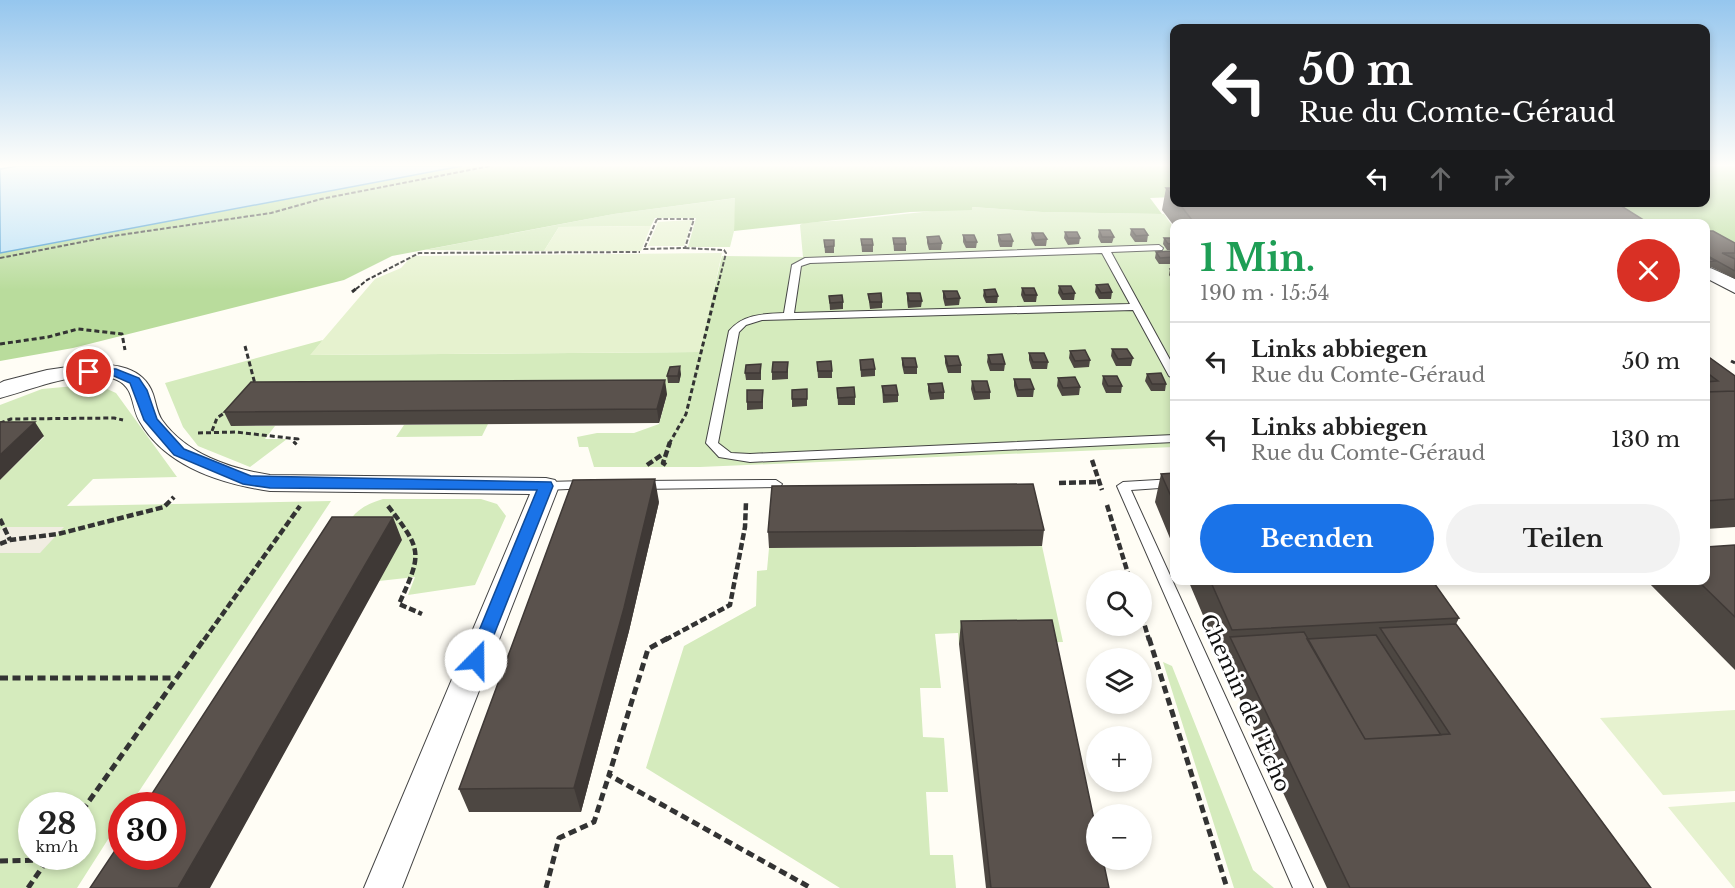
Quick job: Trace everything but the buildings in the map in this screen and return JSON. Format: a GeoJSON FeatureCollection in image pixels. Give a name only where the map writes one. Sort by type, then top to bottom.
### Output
{"type":"FeatureCollection","features":[{"type":"Feature","properties":{"kind":"street"},"geometry":{"type":"LineString","coordinates":[[1710,273],[1735,287]]}},
{"type":"Feature","properties":{"kind":"street"},"geometry":{"type":"LineString","coordinates":[[0,391],[38,377],[62,373],[126,375],[134,380],[140,390],[150,420],[179,452],[248,481],[546,486],[382,888]]}},
{"type":"Feature","properties":{"kind":"lane"},"geometry":{"type":"LineString","coordinates":[[788,317],[797,265],[807,260],[1159,248]]}},
{"type":"Feature","properties":{"kind":"lane"},"geometry":{"type":"LineString","coordinates":[[1105,250],[1170,369]]}},
{"type":"Feature","properties":{"kind":"lane"},"geometry":{"type":"LineString","coordinates":[[1136,307],[753,318],[742,322],[734,331],[712,443],[716,450],[726,456],[750,458],[1170,439]]}},
{"type":"Feature","properties":{"kind":"lane","name":"Chemin de l'Echo"},"geometry":{"type":"LineString","coordinates":[[1170,483],[1123,486],[1303,888]]}},
{"type":"Feature","properties":{"kind":"lane"},"geometry":{"type":"LineString","coordinates":[[624,485],[776,484]]}},
{"type":"Feature","properties":{"kind":"lane"},"geometry":{"type":"LineString","coordinates":[[546,486],[595,485]]}},
{"type":"Feature","properties":{"kind":"path"},"geometry":{"type":"LineString","coordinates":[[0,258],[113,236],[271,213],[292,207]]}},
{"type":"Feature","properties":{"kind":"path"},"geometry":{"type":"LineString","coordinates":[[685,249],[694,219],[657,219],[644,249],[724,250],[726,253],[686,414],[680,430],[664,454],[663,463],[676,474],[697,485]]}},
{"type":"Feature","properties":{"kind":"path"},"geometry":{"type":"LineString","coordinates":[[352,292],[367,280],[419,253],[640,252]]}},
{"type":"Feature","properties":{"kind":"path"},"geometry":{"type":"LineString","coordinates":[[0,344],[48,337],[86,328],[122,334],[125,350]]}},
{"type":"Feature","properties":{"kind":"path"},"geometry":{"type":"LineString","coordinates":[[245,346],[256,387]]}},
{"type":"Feature","properties":{"kind":"path"},"geometry":{"type":"LineString","coordinates":[[212,431],[217,418],[233,406]]}},
{"type":"Feature","properties":{"kind":"path"},"geometry":{"type":"LineString","coordinates":[[0,423],[11,419],[114,418],[129,421]]}},
{"type":"Feature","properties":{"kind":"path"},"geometry":{"type":"LineString","coordinates":[[168,441],[183,435],[212,431],[264,434],[298,439],[294,444]]}},
{"type":"Feature","properties":{"kind":"path"},"geometry":{"type":"LineString","coordinates":[[1059,483],[1099,482]]}},
{"type":"Feature","properties":{"kind":"path"},"geometry":{"type":"LineString","coordinates":[[546,888],[559,838],[594,822],[648,649],[730,605],[745,527],[746,484]]}},
{"type":"Feature","properties":{"kind":"path"},"geometry":{"type":"LineString","coordinates":[[95,792],[308,496]]}},
{"type":"Feature","properties":{"kind":"path"},"geometry":{"type":"LineString","coordinates":[[0,544],[10,540],[58,534],[164,507],[174,497]]}},
{"type":"Feature","properties":{"kind":"path"},"geometry":{"type":"LineString","coordinates":[[386,504],[414,540],[418,549],[418,562],[399,604],[422,614]]}},
{"type":"Feature","properties":{"kind":"path"},"geometry":{"type":"LineString","coordinates":[[0,519],[10,540]]}},
{"type":"Feature","properties":{"kind":"path"},"geometry":{"type":"LineString","coordinates":[[1148,636],[1227,888]]}},
{"type":"Feature","properties":{"kind":"path"},"geometry":{"type":"LineString","coordinates":[[0,678],[176,678]]}},
{"type":"Feature","properties":{"kind":"path"},"geometry":{"type":"LineString","coordinates":[[609,775],[811,888]]}},
{"type":"Feature","properties":{"kind":"path"},"geometry":{"type":"LineString","coordinates":[[0,861],[18,860]]}},
{"type":"Feature","properties":{"kind":"path"},"geometry":{"type":"LineString","coordinates":[[28,888],[41,870]]}},
{"type":"Feature","properties":{"kind":"green space"},"geometry":{"type":"Polygon","coordinates":[[[242,207],[664,207],[614,214],[392,256],[344,280],[73,348],[0,361],[0,253],[242,207]]]}},
{"type":"Feature","properties":{"kind":"green space"},"geometry":{"type":"Polygon","coordinates":[[[664,207],[735,207],[730,247],[688,247],[696,218],[655,218],[651,226],[559,227],[544,251],[425,250],[614,214],[664,207]]]}},
{"type":"Feature","properties":{"kind":"green space"},"geometry":{"type":"Polygon","coordinates":[[[735,207],[972,207],[972,210],[910,212],[734,231],[735,207]]]}},
{"type":"Feature","properties":{"kind":"green space"},"geometry":{"type":"Polygon","coordinates":[[[967,207],[1042,212],[1164,214],[1170,222],[1170,447],[700,467],[594,467],[588,447],[579,447],[577,437],[597,433],[634,433],[659,424],[667,394],[232,426],[275,426],[265,439],[287,439],[250,467],[198,446],[183,427],[165,383],[323,340],[311,355],[699,352],[722,256],[803,257],[800,225],[967,207]]]}},
{"type":"Feature","properties":{"kind":"green space"},"geometry":{"type":"Polygon","coordinates":[[[978,207],[1157,207],[1162,214],[1042,212],[978,207]]]}},
{"type":"Feature","properties":{"kind":"green space"},"geometry":{"type":"Polygon","coordinates":[[[1604,207],[1735,207],[1735,248],[1710,234],[1710,219],[1625,219],[1604,207]]]}},
{"type":"Feature","properties":{"kind":"green space"},"geometry":{"type":"Polygon","coordinates":[[[692,221],[684,246],[648,246],[658,222],[692,221]]]}},
{"type":"Feature","properties":{"kind":"green space"},"geometry":{"type":"Polygon","coordinates":[[[651,226],[641,251],[544,251],[559,227],[651,226]]]}},
{"type":"Feature","properties":{"kind":"green space"},"geometry":{"type":"Polygon","coordinates":[[[722,253],[700,352],[310,355],[375,279],[401,268],[415,256],[722,253]]]}},
{"type":"Feature","properties":{"kind":"green space"},"geometry":{"type":"Polygon","coordinates":[[[96,384],[116,393],[177,477],[93,479],[67,506],[331,501],[139,792],[108,792],[108,839],[96,858],[96,792],[18,792],[18,870],[88,870],[77,888],[0,888],[0,480],[44,437],[0,437],[0,405],[42,389],[96,384]]]}},
{"type":"Feature","properties":{"kind":"green space"},"geometry":{"type":"Polygon","coordinates":[[[488,424],[482,436],[396,437],[404,425],[488,424]]]}},
{"type":"Feature","properties":{"kind":"green space"},"geometry":{"type":"Polygon","coordinates":[[[383,499],[481,499],[497,504],[506,516],[475,585],[408,595],[415,577],[379,581],[337,540],[360,509],[383,499]]]}},
{"type":"Feature","properties":{"kind":"green space"},"geometry":{"type":"Polygon","coordinates":[[[1042,546],[1063,642],[959,644],[958,633],[935,634],[941,688],[920,688],[923,737],[944,738],[948,792],[926,792],[930,855],[953,855],[956,888],[840,888],[646,768],[684,646],[756,606],[757,571],[767,570],[769,548],[1042,546]]]}},
{"type":"Feature","properties":{"kind":"green space"},"geometry":{"type":"Polygon","coordinates":[[[1163,662],[1172,666],[1253,870],[1274,888],[1234,888],[1163,662]]]}},
{"type":"Feature","properties":{"kind":"green space"},"geometry":{"type":"Polygon","coordinates":[[[1735,710],[1735,791],[1663,795],[1600,718],[1735,710]]]}},
{"type":"Feature","properties":{"kind":"green space"},"geometry":{"type":"Polygon","coordinates":[[[1735,802],[1735,888],[1734,888],[1668,807],[1735,802]]]}},
{"type":"Feature","properties":{"kind":"shaded area"},"geometry":{"type":"Polygon","coordinates":[[[3,527],[64,527],[40,553],[0,553],[0,530],[3,527]]]}},
{"type":"Feature","properties":{"kind":"water"},"geometry":{"type":"Polygon","coordinates":[[[0,207],[242,207],[0,253],[0,207]]]}},
{"type":"Feature","properties":{"kind":"route"},"geometry":{"type":"LineString","coordinates":[[89,372],[116,373],[134,380],[140,390],[150,420],[179,452],[248,481],[546,486],[476,660]]}}]}
